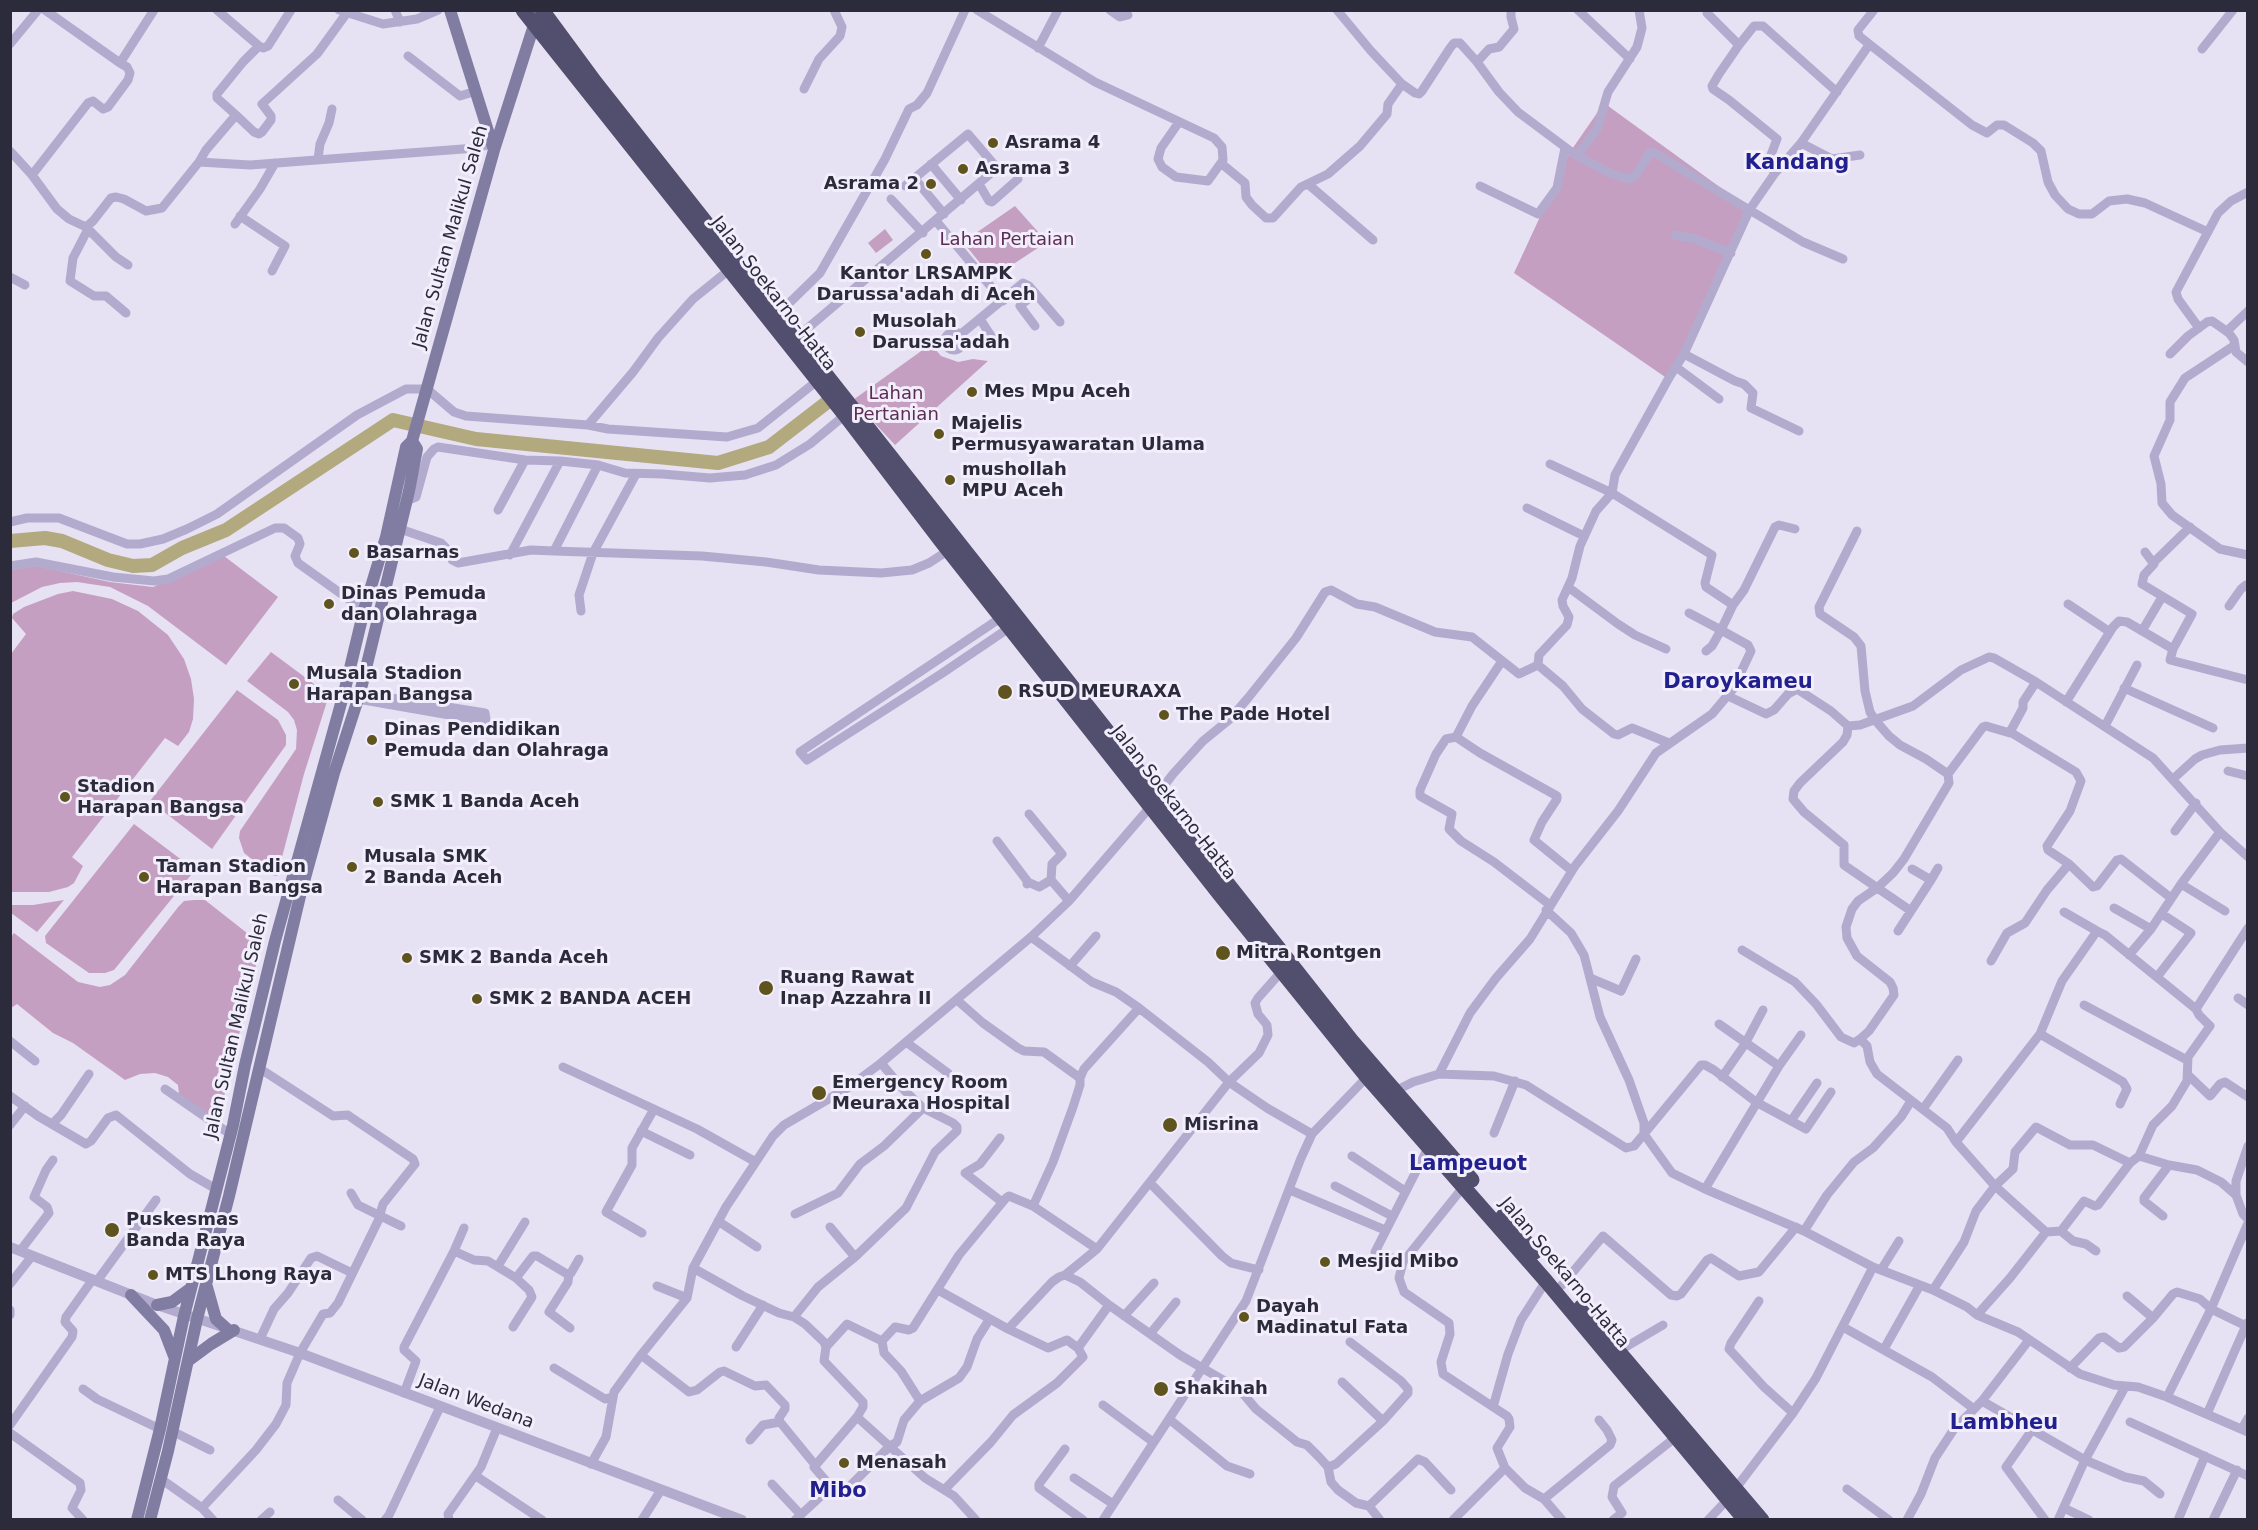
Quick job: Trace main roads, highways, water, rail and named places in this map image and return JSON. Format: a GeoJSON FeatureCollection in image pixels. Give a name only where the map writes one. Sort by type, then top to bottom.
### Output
{"type":"FeatureCollection","features":[{"type":"Feature","properties":{"kind":"highway","name":"Jalan Soekarno-Hatta"},"geometry":{"type":"LineString","coordinates":[[523,10],[782,311],[796,338],[1006,622],[1154,800],[1281,972],[1302,988],[1395,1091],[1619,1351],[1732,1494],[1745,1520]]}},
{"type":"Feature","properties":{"kind":"highway","name":"Jalan Soekarno-Hatta"},"geometry":{"type":"LineString","coordinates":[[542,10],[607,107],[729,270],[1154,800],[1302,988],[1366,1077],[1546,1281],[1676,1437],[1732,1494],[1762,1520]]}},
{"type":"Feature","properties":{"kind":"main road"},"geometry":{"type":"LineString","coordinates":[[450,10],[493,147]]}},
{"type":"Feature","properties":{"kind":"main road","name":"Jalan Sultan Malikul Saleh"},"geometry":{"type":"LineString","coordinates":[[137,1520],[188,1361],[191,1288],[216,1189],[259,1068],[345,689],[364,610],[386,537],[405,447],[412,439],[493,147],[534,25]]}},
{"type":"Feature","properties":{"kind":"main road","name":"Jalan Sultan Malikul Saleh"},"geometry":{"type":"LineString","coordinates":[[150,1520],[161,1479],[175,1360],[191,1317],[206,1286],[258,1006],[327,772],[359,696],[417,449],[412,439]]}},
{"type":"Feature","properties":{"kind":"main road"},"geometry":{"type":"LineString","coordinates":[[358,634],[373,637]]}},
{"type":"Feature","properties":{"kind":"main road"},"geometry":{"type":"LineString","coordinates":[[258,1006],[272,1010]]}},
{"type":"Feature","properties":{"kind":"main road"},"geometry":{"type":"LineString","coordinates":[[188,1361],[230,1329],[216,1319],[206,1286]]}},
{"type":"Feature","properties":{"kind":"main road"},"geometry":{"type":"LineString","coordinates":[[156,1305],[172,1302],[191,1288]]}},
{"type":"Feature","properties":{"kind":"main road"},"geometry":{"type":"LineString","coordinates":[[131,1295],[164,1329],[175,1360]]}},
{"type":"Feature","properties":{"kind":"waterway"},"geometry":{"type":"LineString","coordinates":[[10,541],[45,538],[62,541],[108,560],[133,566],[152,565],[182,548],[226,530],[393,420],[476,439],[718,463],[769,447],[830,400]]}},
{"type":"Feature","properties":{"kind":"place","name":"Asrama 4"},"geometry":{"type":"Point","coordinates":[993,143]}},
{"type":"Feature","properties":{"kind":"place","name":"Asrama 3"},"geometry":{"type":"Point","coordinates":[963,169]}},
{"type":"Feature","properties":{"kind":"place","name":"Asrama 2"},"geometry":{"type":"Point","coordinates":[931,184]}},
{"type":"Feature","properties":{"kind":"place","name":"Kantor LRSAMPK Darussa'adah di Aceh"},"geometry":{"type":"Point","coordinates":[926,254]}},
{"type":"Feature","properties":{"kind":"place","name":"Musolah Darussa'adah"},"geometry":{"type":"Point","coordinates":[860,332]}},
{"type":"Feature","properties":{"kind":"place","name":"Mes Mpu Aceh"},"geometry":{"type":"Point","coordinates":[972,392]}},
{"type":"Feature","properties":{"kind":"place","name":"Majelis Permusyawaratan Ulama"},"geometry":{"type":"Point","coordinates":[939,434]}},
{"type":"Feature","properties":{"kind":"place","name":"mushollah MPU Aceh"},"geometry":{"type":"Point","coordinates":[950,480]}},
{"type":"Feature","properties":{"kind":"place","name":"Basarnas"},"geometry":{"type":"Point","coordinates":[354,553]}},
{"type":"Feature","properties":{"kind":"place","name":"Dinas Pemuda dan Olahraga"},"geometry":{"type":"Point","coordinates":[329,604]}},
{"type":"Feature","properties":{"kind":"place","name":"Musala Stadion Harapan Bangsa"},"geometry":{"type":"Point","coordinates":[294,684]}},
{"type":"Feature","properties":{"kind":"place","name":"RSUD MEURAXA"},"geometry":{"type":"Point","coordinates":[1005,692]}},
{"type":"Feature","properties":{"kind":"place","name":"The Pade Hotel"},"geometry":{"type":"Point","coordinates":[1164,715]}},
{"type":"Feature","properties":{"kind":"place","name":"Dinas Pendidikan Pemuda dan Olahraga"},"geometry":{"type":"Point","coordinates":[372,740]}},
{"type":"Feature","properties":{"kind":"place","name":"Stadion Harapan Bangsa"},"geometry":{"type":"Point","coordinates":[65,797]}},
{"type":"Feature","properties":{"kind":"place","name":"SMK 1 Banda Aceh"},"geometry":{"type":"Point","coordinates":[378,802]}},
{"type":"Feature","properties":{"kind":"place","name":"Musala SMK 2 Banda Aceh"},"geometry":{"type":"Point","coordinates":[352,867]}},
{"type":"Feature","properties":{"kind":"place","name":"Taman Stadion Harapan Bangsa"},"geometry":{"type":"Point","coordinates":[144,877]}},
{"type":"Feature","properties":{"kind":"place","name":"Mitra Rontgen"},"geometry":{"type":"Point","coordinates":[1223,953]}},
{"type":"Feature","properties":{"kind":"place","name":"SMK 2 Banda Aceh"},"geometry":{"type":"Point","coordinates":[407,958]}},
{"type":"Feature","properties":{"kind":"place","name":"Ruang Rawat Inap Azzahra II"},"geometry":{"type":"Point","coordinates":[766,988]}},
{"type":"Feature","properties":{"kind":"place","name":"SMK 2 BANDA ACEH"},"geometry":{"type":"Point","coordinates":[477,999]}},
{"type":"Feature","properties":{"kind":"place","name":"Emergency Room Meuraxa Hospital"},"geometry":{"type":"Point","coordinates":[819,1093]}},
{"type":"Feature","properties":{"kind":"place","name":"Misrina"},"geometry":{"type":"Point","coordinates":[1170,1125]}},
{"type":"Feature","properties":{"kind":"place","name":"Puskesmas Banda Raya"},"geometry":{"type":"Point","coordinates":[112,1230]}},
{"type":"Feature","properties":{"kind":"place","name":"Mesjid Mibo"},"geometry":{"type":"Point","coordinates":[1325,1262]}},
{"type":"Feature","properties":{"kind":"place","name":"MTS Lhong Raya"},"geometry":{"type":"Point","coordinates":[153,1275]}},
{"type":"Feature","properties":{"kind":"place","name":"Dayah Madinatul Fata"},"geometry":{"type":"Point","coordinates":[1244,1317]}},
{"type":"Feature","properties":{"kind":"place","name":"Shakihah"},"geometry":{"type":"Point","coordinates":[1161,1389]}},
{"type":"Feature","properties":{"kind":"place","name":"Menasah"},"geometry":{"type":"Point","coordinates":[844,1463]}},
{"type":"Feature","properties":{"kind":"district","name":"Kandang"},"geometry":{"type":"Point","coordinates":[1797,164]}},
{"type":"Feature","properties":{"kind":"district","name":"Daroykameu"},"geometry":{"type":"Point","coordinates":[1738,683]}},
{"type":"Feature","properties":{"kind":"district","name":"Lampeuot"},"geometry":{"type":"Point","coordinates":[1468,1165]}},
{"type":"Feature","properties":{"kind":"district","name":"Lambheu"},"geometry":{"type":"Point","coordinates":[2004,1424]}},
{"type":"Feature","properties":{"kind":"district","name":"Mibo"},"geometry":{"type":"Point","coordinates":[838,1492]}},
{"type":"Feature","properties":{"kind":"park label","name":"Lahan Pertaian"},"geometry":{"type":"Point","coordinates":[1007,240]}},
{"type":"Feature","properties":{"kind":"park label","name":"Lahan Pertanian"},"geometry":{"type":"Point","coordinates":[896,404]}}]}
